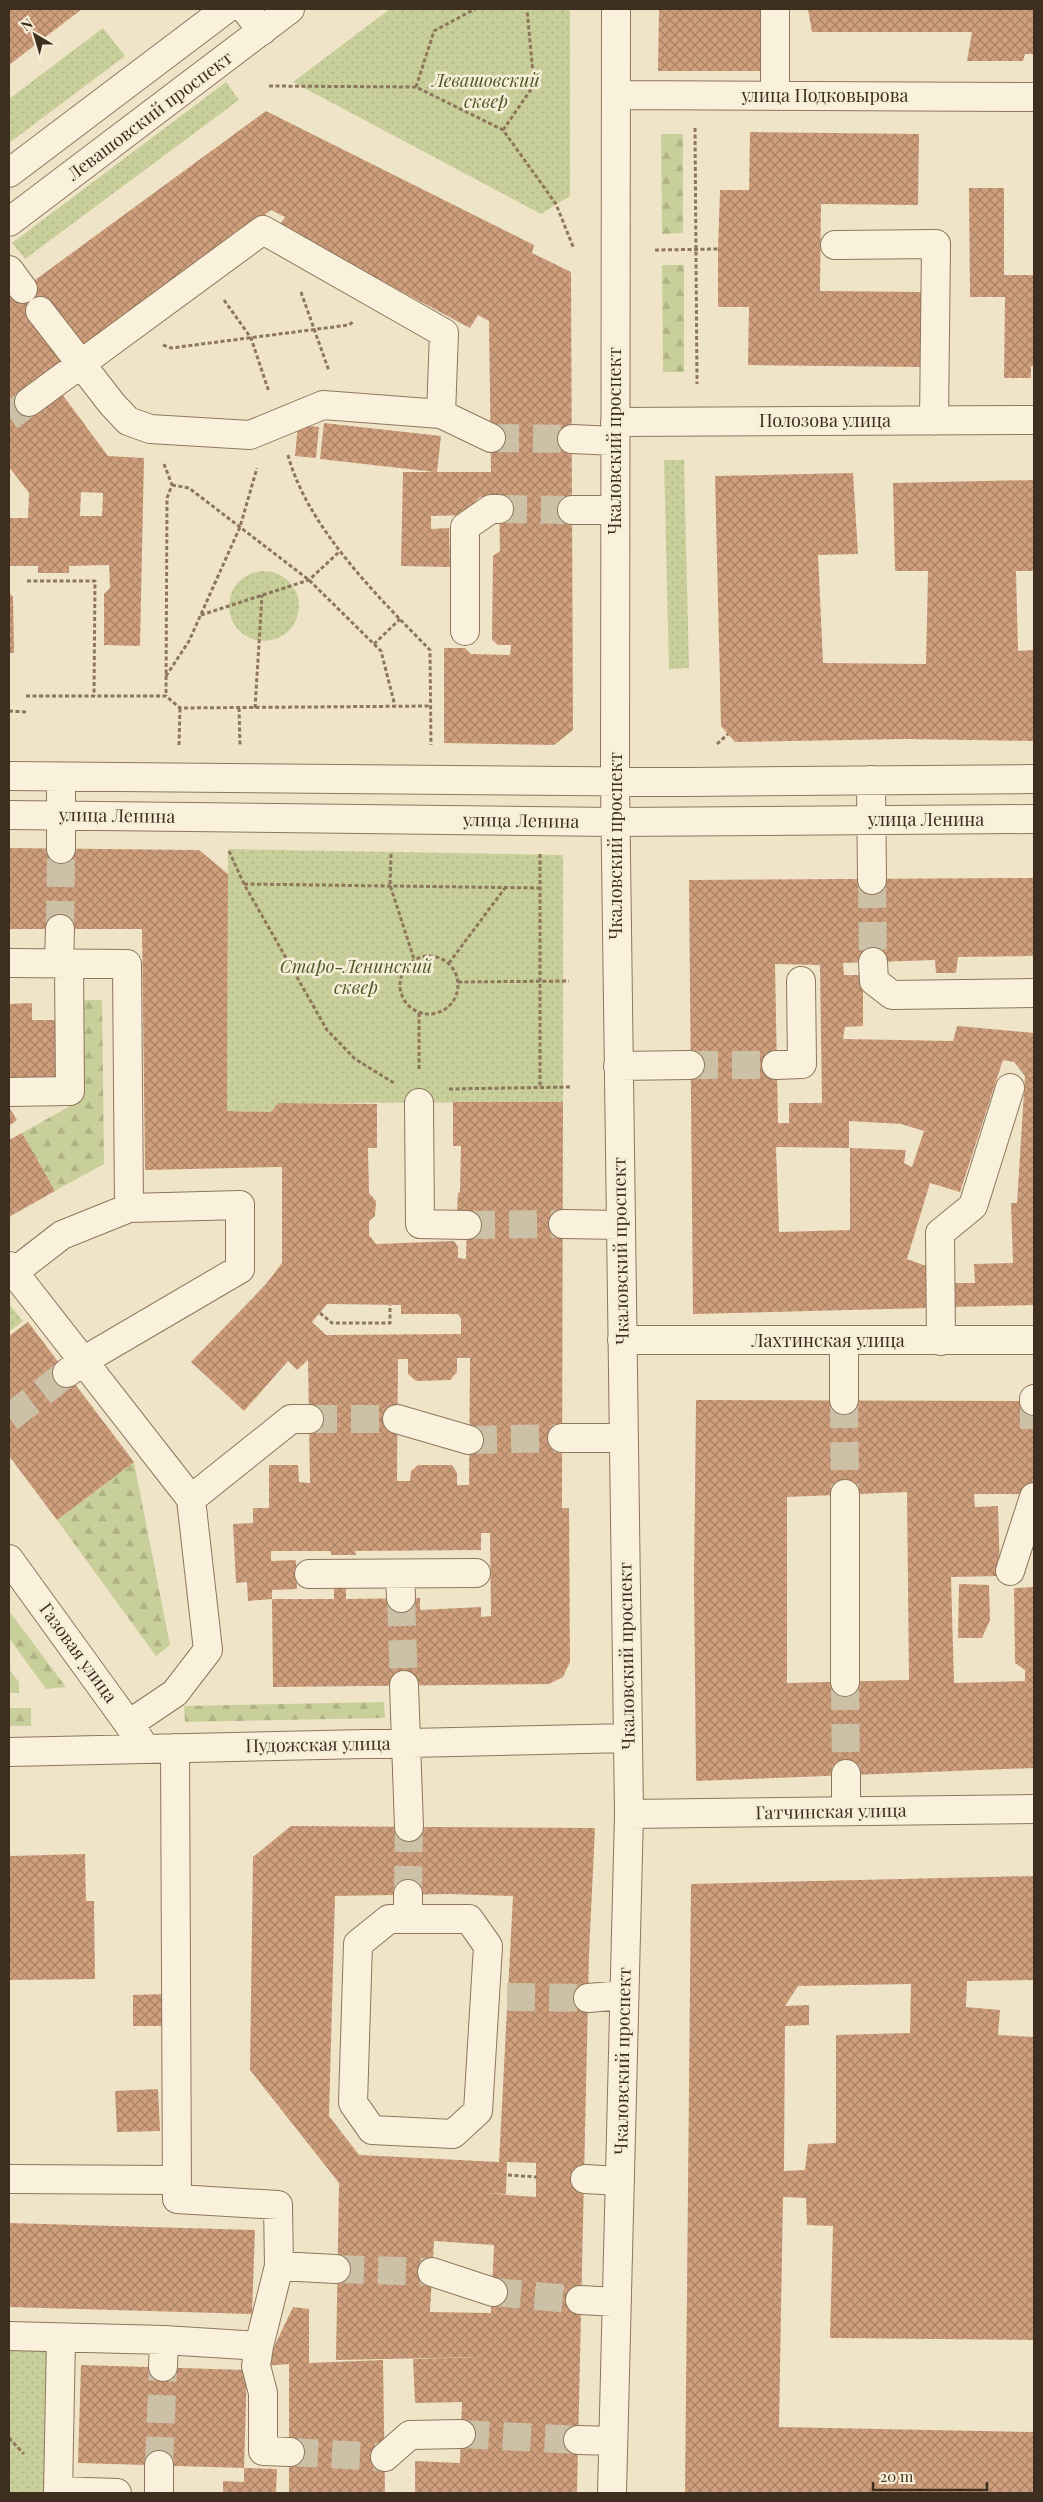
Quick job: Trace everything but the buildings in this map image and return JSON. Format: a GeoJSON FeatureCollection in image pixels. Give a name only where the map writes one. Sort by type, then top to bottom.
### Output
{"type":"FeatureCollection","features":[{"type":"Feature","properties":{"kind":"street"},"geometry":{"type":"LineString","coordinates":[[9,173],[226,9]]}},
{"type":"Feature","properties":{"kind":"street"},"geometry":{"type":"LineString","coordinates":[[246,9],[262,31]]}},
{"type":"Feature","properties":{"kind":"street","name":"Левашовский проспект"},"geometry":{"type":"LineString","coordinates":[[9,222],[290,9]]}},
{"type":"Feature","properties":{"kind":"street","name":"Чкаловский проспект"},"geometry":{"type":"LineString","coordinates":[[612,2493],[629,1814],[614,782],[616,9]]}},
{"type":"Feature","properties":{"kind":"street"},"geometry":{"type":"LineString","coordinates":[[775,9],[775,95]]}},
{"type":"Feature","properties":{"kind":"street","name":"улица Подковырова"},"geometry":{"type":"LineString","coordinates":[[616,95],[1034,97]]}},
{"type":"Feature","properties":{"kind":"street"},"geometry":{"type":"LineString","coordinates":[[29,402],[263,230],[444,333],[441,414]]}},
{"type":"Feature","properties":{"kind":"street"},"geometry":{"type":"LineString","coordinates":[[835,245],[936,244],[934,421]]}},
{"type":"Feature","properties":{"kind":"street"},"geometry":{"type":"LineString","coordinates":[[40,311],[80,364],[128,421],[150,429],[250,435],[323,405],[441,414],[491,438]]}},
{"type":"Feature","properties":{"kind":"street","name":"Полозова улица"},"geometry":{"type":"LineString","coordinates":[[572,439],[615,431],[934,421],[1034,420]]}},
{"type":"Feature","properties":{"kind":"street"},"geometry":{"type":"LineString","coordinates":[[465,631],[465,527],[491,509],[499,509]]}},
{"type":"Feature","properties":{"kind":"street"},"geometry":{"type":"LineString","coordinates":[[572,510],[615,510]]}},
{"type":"Feature","properties":{"kind":"street"},"geometry":{"type":"LineString","coordinates":[[9,776],[614,782],[1034,779]]}},
{"type":"Feature","properties":{"kind":"street"},"geometry":{"type":"LineString","coordinates":[[61,777],[61,849]]}},
{"type":"Feature","properties":{"kind":"street"},"geometry":{"type":"LineString","coordinates":[[871,780],[872,880]]}},
{"type":"Feature","properties":{"kind":"street","name":"улица Ленина"},"geometry":{"type":"LineString","coordinates":[[9,815],[615,822],[1034,819]]}},
{"type":"Feature","properties":{"kind":"street"},"geometry":{"type":"LineString","coordinates":[[9,1092],[70,1091],[64,963],[60,929]]}},
{"type":"Feature","properties":{"kind":"street"},"geometry":{"type":"LineString","coordinates":[[873,962],[874,981],[892,995],[1034,994]]}},
{"type":"Feature","properties":{"kind":"street"},"geometry":{"type":"LineString","coordinates":[[9,963],[127,964],[129,1208]]}},
{"type":"Feature","properties":{"kind":"street"},"geometry":{"type":"LineString","coordinates":[[776,1065],[802,1064],[801,981]]}},
{"type":"Feature","properties":{"kind":"street"},"geometry":{"type":"LineString","coordinates":[[618,1066],[690,1065]]}},
{"type":"Feature","properties":{"kind":"street"},"geometry":{"type":"LineString","coordinates":[[941,1342],[940,1233],[973,1206],[1010,1088]]}},
{"type":"Feature","properties":{"kind":"street"},"geometry":{"type":"LineString","coordinates":[[419,1096],[420,1224],[467,1225]]}},
{"type":"Feature","properties":{"kind":"street"},"geometry":{"type":"LineString","coordinates":[[75,1367],[240,1269],[240,1205],[129,1208],[62,1235],[11,1269],[75,1367],[191,1499],[208,1650],[175,1693],[129,1724]]}},
{"type":"Feature","properties":{"kind":"street"},"geometry":{"type":"LineString","coordinates":[[563,1224],[620,1225]]}},
{"type":"Feature","properties":{"kind":"street","name":"Лахтинская улица"},"geometry":{"type":"LineString","coordinates":[[622,1340],[941,1342],[1034,1340]]}},
{"type":"Feature","properties":{"kind":"street"},"geometry":{"type":"LineString","coordinates":[[844,1341],[844,1400]]}},
{"type":"Feature","properties":{"kind":"street"},"geometry":{"type":"LineString","coordinates":[[191,1499],[291,1418],[309,1419]]}},
{"type":"Feature","properties":{"kind":"street"},"geometry":{"type":"LineString","coordinates":[[397,1419],[469,1440]]}},
{"type":"Feature","properties":{"kind":"street"},"geometry":{"type":"LineString","coordinates":[[562,1438],[623,1438]]}},
{"type":"Feature","properties":{"kind":"street"},"geometry":{"type":"LineString","coordinates":[[845,1494],[846,1682]]}},
{"type":"Feature","properties":{"kind":"street"},"geometry":{"type":"LineString","coordinates":[[1010,1571],[1034,1497]]}},
{"type":"Feature","properties":{"kind":"street","name":"Газовая улица"},"geometry":{"type":"LineString","coordinates":[[9,1559],[146,1749]]}},
{"type":"Feature","properties":{"kind":"street"},"geometry":{"type":"LineString","coordinates":[[309,1574],[401,1586],[476,1573]]}},
{"type":"Feature","properties":{"kind":"street"},"geometry":{"type":"LineString","coordinates":[[404,1685],[409,1827]]}},
{"type":"Feature","properties":{"kind":"street","name":"Пудожская улица"},"geometry":{"type":"LineString","coordinates":[[9,1752],[628,1738]]}},
{"type":"Feature","properties":{"kind":"street"},"geometry":{"type":"LineString","coordinates":[[174,1748],[177,2199],[278,2205],[279,2266],[259,2346],[256,2366],[263,2393],[263,2451],[290,2452]]}},
{"type":"Feature","properties":{"kind":"street"},"geometry":{"type":"LineString","coordinates":[[846,1774],[846,1811]]}},
{"type":"Feature","properties":{"kind":"street","name":"Гатчинская улица"},"geometry":{"type":"LineString","coordinates":[[629,1814],[1034,1809]]}},
{"type":"Feature","properties":{"kind":"street"},"geometry":{"type":"LineString","coordinates":[[408,1906],[469,1919],[488,1946],[496,1997],[478,2111],[453,2134],[372,2130],[352,2102],[358,1944],[408,1906]]}},
{"type":"Feature","properties":{"kind":"street"},"geometry":{"type":"LineString","coordinates":[[588,1998],[624,1995]]}},
{"type":"Feature","properties":{"kind":"street"},"geometry":{"type":"LineString","coordinates":[[585,2179],[620,2181]]}},
{"type":"Feature","properties":{"kind":"street"},"geometry":{"type":"LineString","coordinates":[[9,2180],[176,2180]]}},
{"type":"Feature","properties":{"kind":"street"},"geometry":{"type":"LineString","coordinates":[[279,2266],[336,2269]]}},
{"type":"Feature","properties":{"kind":"street"},"geometry":{"type":"LineString","coordinates":[[432,2272],[493,2292]]}},
{"type":"Feature","properties":{"kind":"street"},"geometry":{"type":"LineString","coordinates":[[580,2300],[617,2302]]}},
{"type":"Feature","properties":{"kind":"street"},"geometry":{"type":"LineString","coordinates":[[9,2336],[164,2340],[259,2346]]}},
{"type":"Feature","properties":{"kind":"street"},"geometry":{"type":"LineString","coordinates":[[61,2338],[58,2492],[117,2493]]}},
{"type":"Feature","properties":{"kind":"street"},"geometry":{"type":"LineString","coordinates":[[163,2368],[164,2340]]}},
{"type":"Feature","properties":{"kind":"street"},"geometry":{"type":"LineString","coordinates":[[385,2457],[410,2435],[461,2434]]}},
{"type":"Feature","properties":{"kind":"street"},"geometry":{"type":"LineString","coordinates":[[578,2440],[613,2441]]}},
{"type":"Feature","properties":{"kind":"street"},"geometry":{"type":"LineString","coordinates":[[159,2465],[159,2493]]}},
{"type":"Feature","properties":{"kind":"path"},"geometry":{"type":"LineString","coordinates":[[416,87],[434,31],[475,9]]}},
{"type":"Feature","properties":{"kind":"path"},"geometry":{"type":"LineString","coordinates":[[503,130],[534,85],[527,9]]}},
{"type":"Feature","properties":{"kind":"path"},"geometry":{"type":"LineString","coordinates":[[269,86],[416,87],[503,130],[556,204],[574,249]]}},
{"type":"Feature","properties":{"kind":"path"},"geometry":{"type":"LineString","coordinates":[[695,123],[697,384]]}},
{"type":"Feature","properties":{"kind":"path"},"geometry":{"type":"LineString","coordinates":[[655,250],[718,249]]}},
{"type":"Feature","properties":{"kind":"path"},"geometry":{"type":"LineString","coordinates":[[301,252],[295,274],[328,370],[334,406]]}},
{"type":"Feature","properties":{"kind":"path"},"geometry":{"type":"LineString","coordinates":[[205,273],[251,338],[280,423],[290,460],[306,497],[339,552],[430,650],[431,750]]}},
{"type":"Feature","properties":{"kind":"path"},"geometry":{"type":"LineString","coordinates":[[122,334],[171,348],[349,325],[383,298]]}},
{"type":"Feature","properties":{"kind":"path"},"geometry":{"type":"LineString","coordinates":[[166,676],[189,641],[201,616],[240,527],[259,459],[280,423]]}},
{"type":"Feature","properties":{"kind":"path"},"geometry":{"type":"LineString","coordinates":[[150,429],[172,485],[167,498],[166,696]]}},
{"type":"Feature","properties":{"kind":"path"},"geometry":{"type":"LineString","coordinates":[[172,485],[189,488],[310,580],[381,651],[395,706]]}},
{"type":"Feature","properties":{"kind":"path"},"geometry":{"type":"LineString","coordinates":[[201,616],[310,580],[339,552]]}},
{"type":"Feature","properties":{"kind":"path"},"geometry":{"type":"LineString","coordinates":[[27,581],[95,580],[94,696]]}},
{"type":"Feature","properties":{"kind":"path"},"geometry":{"type":"LineString","coordinates":[[255,708],[262,595]]}},
{"type":"Feature","properties":{"kind":"path"},"geometry":{"type":"LineString","coordinates":[[374,644],[400,619]]}},
{"type":"Feature","properties":{"kind":"path"},"geometry":{"type":"LineString","coordinates":[[26,696],[166,696],[180,708],[430,706]]}},
{"type":"Feature","properties":{"kind":"path"},"geometry":{"type":"LineString","coordinates":[[179,748],[180,708]]}},
{"type":"Feature","properties":{"kind":"path"},"geometry":{"type":"LineString","coordinates":[[239,708],[240,748]]}},
{"type":"Feature","properties":{"kind":"path"},"geometry":{"type":"LineString","coordinates":[[10,711],[26,712]]}},
{"type":"Feature","properties":{"kind":"path"},"geometry":{"type":"LineString","coordinates":[[717,744],[728,734]]}},
{"type":"Feature","properties":{"kind":"path"},"geometry":{"type":"LineString","coordinates":[[391,846],[390,886],[414,959]]}},
{"type":"Feature","properties":{"kind":"path"},"geometry":{"type":"LineString","coordinates":[[540,846],[540,1087]]}},
{"type":"Feature","properties":{"kind":"path"},"geometry":{"type":"LineString","coordinates":[[228,849],[244,884],[327,1030],[355,1059],[390,1082],[419,1096],[540,1087],[571,1087]]}},
{"type":"Feature","properties":{"kind":"path"},"geometry":{"type":"LineString","coordinates":[[244,884],[540,888]]}},
{"type":"Feature","properties":{"kind":"path"},"geometry":{"type":"LineString","coordinates":[[449,963],[504,888]]}},
{"type":"Feature","properties":{"kind":"path"},"geometry":{"type":"LineString","coordinates":[[432,956],[449,963],[455,972],[458,992],[447,1008],[439,1013],[419,1013],[404,1001],[399,983],[401,974],[414,959],[432,956]]}},
{"type":"Feature","properties":{"kind":"path"},"geometry":{"type":"LineString","coordinates":[[458,982],[569,981]]}},
{"type":"Feature","properties":{"kind":"path"},"geometry":{"type":"LineString","coordinates":[[419,1013],[419,1096]]}},
{"type":"Feature","properties":{"kind":"path"},"geometry":{"type":"LineString","coordinates":[[320,1313],[332,1323],[390,1323],[390,1305]]}},
{"type":"Feature","properties":{"kind":"path"},"geometry":{"type":"LineString","coordinates":[[508,2175],[537,2176]]}},
{"type":"Feature","properties":{"kind":"green space","name":"Левашовский сквер"},"geometry":{"type":"Polygon","coordinates":[[[390,9],[570,9],[570,196],[541,214],[293,82],[390,9]]]}},
{"type":"Feature","properties":{"kind":"green space"},"geometry":{"type":"Polygon","coordinates":[[[103,28],[125,56],[9,143],[9,99],[103,28]]]}},
{"type":"Feature","properties":{"kind":"green space"},"geometry":{"type":"Polygon","coordinates":[[[226,82],[239,100],[25,259],[12,243],[226,82]]]}},
{"type":"Feature","properties":{"kind":"green space"},"geometry":{"type":"Polygon","coordinates":[[[661,134],[683,134],[683,233],[662,234],[661,134]]]}},
{"type":"Feature","properties":{"kind":"green space"},"geometry":{"type":"Polygon","coordinates":[[[662,265],[684,265],[684,372],[663,372],[662,265]]]}},
{"type":"Feature","properties":{"kind":"green space"},"geometry":{"type":"Polygon","coordinates":[[[664,460],[684,460],[689,668],[669,669],[664,460]]]}},
{"type":"Feature","properties":{"kind":"green space"},"geometry":{"type":"Polygon","coordinates":[[[257,571],[271,571],[284,577],[293,586],[299,599],[297,619],[289,631],[271,641],[257,641],[244,635],[235,626],[229,613],[229,599],[235,586],[244,577],[257,571]]]}},
{"type":"Feature","properties":{"kind":"green space","name":"Старо-Ленинский сквер"},"geometry":{"type":"Polygon","coordinates":[[[228,849],[563,855],[563,1102],[278,1103],[271,1112],[227,1111],[228,849]]]}},
{"type":"Feature","properties":{"kind":"green space"},"geometry":{"type":"Polygon","coordinates":[[[78,1000],[102,1000],[104,1164],[55,1191],[22,1133],[79,1101],[78,1000]]]}},
{"type":"Feature","properties":{"kind":"green space"},"geometry":{"type":"Polygon","coordinates":[[[9,1304],[23,1321],[9,1332],[9,1304]]]}},
{"type":"Feature","properties":{"kind":"green space"},"geometry":{"type":"Polygon","coordinates":[[[134,1462],[170,1645],[156,1656],[57,1520],[134,1462]]]}},
{"type":"Feature","properties":{"kind":"green space"},"geometry":{"type":"Polygon","coordinates":[[[9,1611],[66,1687],[46,1689],[9,1638],[9,1611]]]}},
{"type":"Feature","properties":{"kind":"green space"},"geometry":{"type":"Polygon","coordinates":[[[9,1669],[19,1682],[19,1693],[9,1693],[9,1669]]]}},
{"type":"Feature","properties":{"kind":"green space"},"geometry":{"type":"Polygon","coordinates":[[[384,1702],[385,1718],[185,1722],[184,1706],[384,1702]]]}},
{"type":"Feature","properties":{"kind":"green space"},"geometry":{"type":"Polygon","coordinates":[[[9,1708],[31,1708],[31,1726],[9,1726],[9,1708]]]}},
{"type":"Feature","properties":{"kind":"green space"},"geometry":{"type":"Polygon","coordinates":[[[9,2341],[56,2341],[53,2493],[9,2493],[9,2341]]]}},
{"type":"Feature","properties":{"kind":"tunnel"},"geometry":{"type":"LineString","coordinates":[[9,417],[29,402]]}},
{"type":"Feature","properties":{"kind":"tunnel"},"geometry":{"type":"LineString","coordinates":[[491,438],[572,439]]}},
{"type":"Feature","properties":{"kind":"tunnel"},"geometry":{"type":"LineString","coordinates":[[499,509],[572,510]]}},
{"type":"Feature","properties":{"kind":"tunnel"},"geometry":{"type":"LineString","coordinates":[[60,929],[61,849]]}},
{"type":"Feature","properties":{"kind":"tunnel"},"geometry":{"type":"LineString","coordinates":[[872,880],[873,962]]}},
{"type":"Feature","properties":{"kind":"tunnel"},"geometry":{"type":"LineString","coordinates":[[690,1065],[776,1065]]}},
{"type":"Feature","properties":{"kind":"tunnel"},"geometry":{"type":"LineString","coordinates":[[467,1225],[563,1224]]}},
{"type":"Feature","properties":{"kind":"tunnel"},"geometry":{"type":"LineString","coordinates":[[9,1418],[67,1373]]}},
{"type":"Feature","properties":{"kind":"tunnel"},"geometry":{"type":"LineString","coordinates":[[844,1400],[845,1494]]}},
{"type":"Feature","properties":{"kind":"tunnel"},"geometry":{"type":"LineString","coordinates":[[1034,1401],[1034,1440]]}},
{"type":"Feature","properties":{"kind":"tunnel"},"geometry":{"type":"LineString","coordinates":[[309,1419],[397,1419]]}},
{"type":"Feature","properties":{"kind":"tunnel"},"geometry":{"type":"LineString","coordinates":[[469,1440],[562,1438]]}},
{"type":"Feature","properties":{"kind":"tunnel"},"geometry":{"type":"LineString","coordinates":[[401,1598],[404,1685]]}},
{"type":"Feature","properties":{"kind":"tunnel"},"geometry":{"type":"LineString","coordinates":[[845,1682],[846,1774]]}},
{"type":"Feature","properties":{"kind":"tunnel"},"geometry":{"type":"LineString","coordinates":[[408,1894],[409,1827]]}},
{"type":"Feature","properties":{"kind":"tunnel"},"geometry":{"type":"LineString","coordinates":[[507,1997],[588,1998]]}},
{"type":"Feature","properties":{"kind":"tunnel"},"geometry":{"type":"LineString","coordinates":[[336,2269],[432,2272]]}},
{"type":"Feature","properties":{"kind":"tunnel"},"geometry":{"type":"LineString","coordinates":[[493,2292],[580,2300]]}},
{"type":"Feature","properties":{"kind":"tunnel"},"geometry":{"type":"LineString","coordinates":[[159,2465],[163,2367]]}},
{"type":"Feature","properties":{"kind":"tunnel"},"geometry":{"type":"LineString","coordinates":[[461,2434],[578,2440]]}},
{"type":"Feature","properties":{"kind":"tunnel"},"geometry":{"type":"LineString","coordinates":[[290,2452],[385,2457]]}}]}
